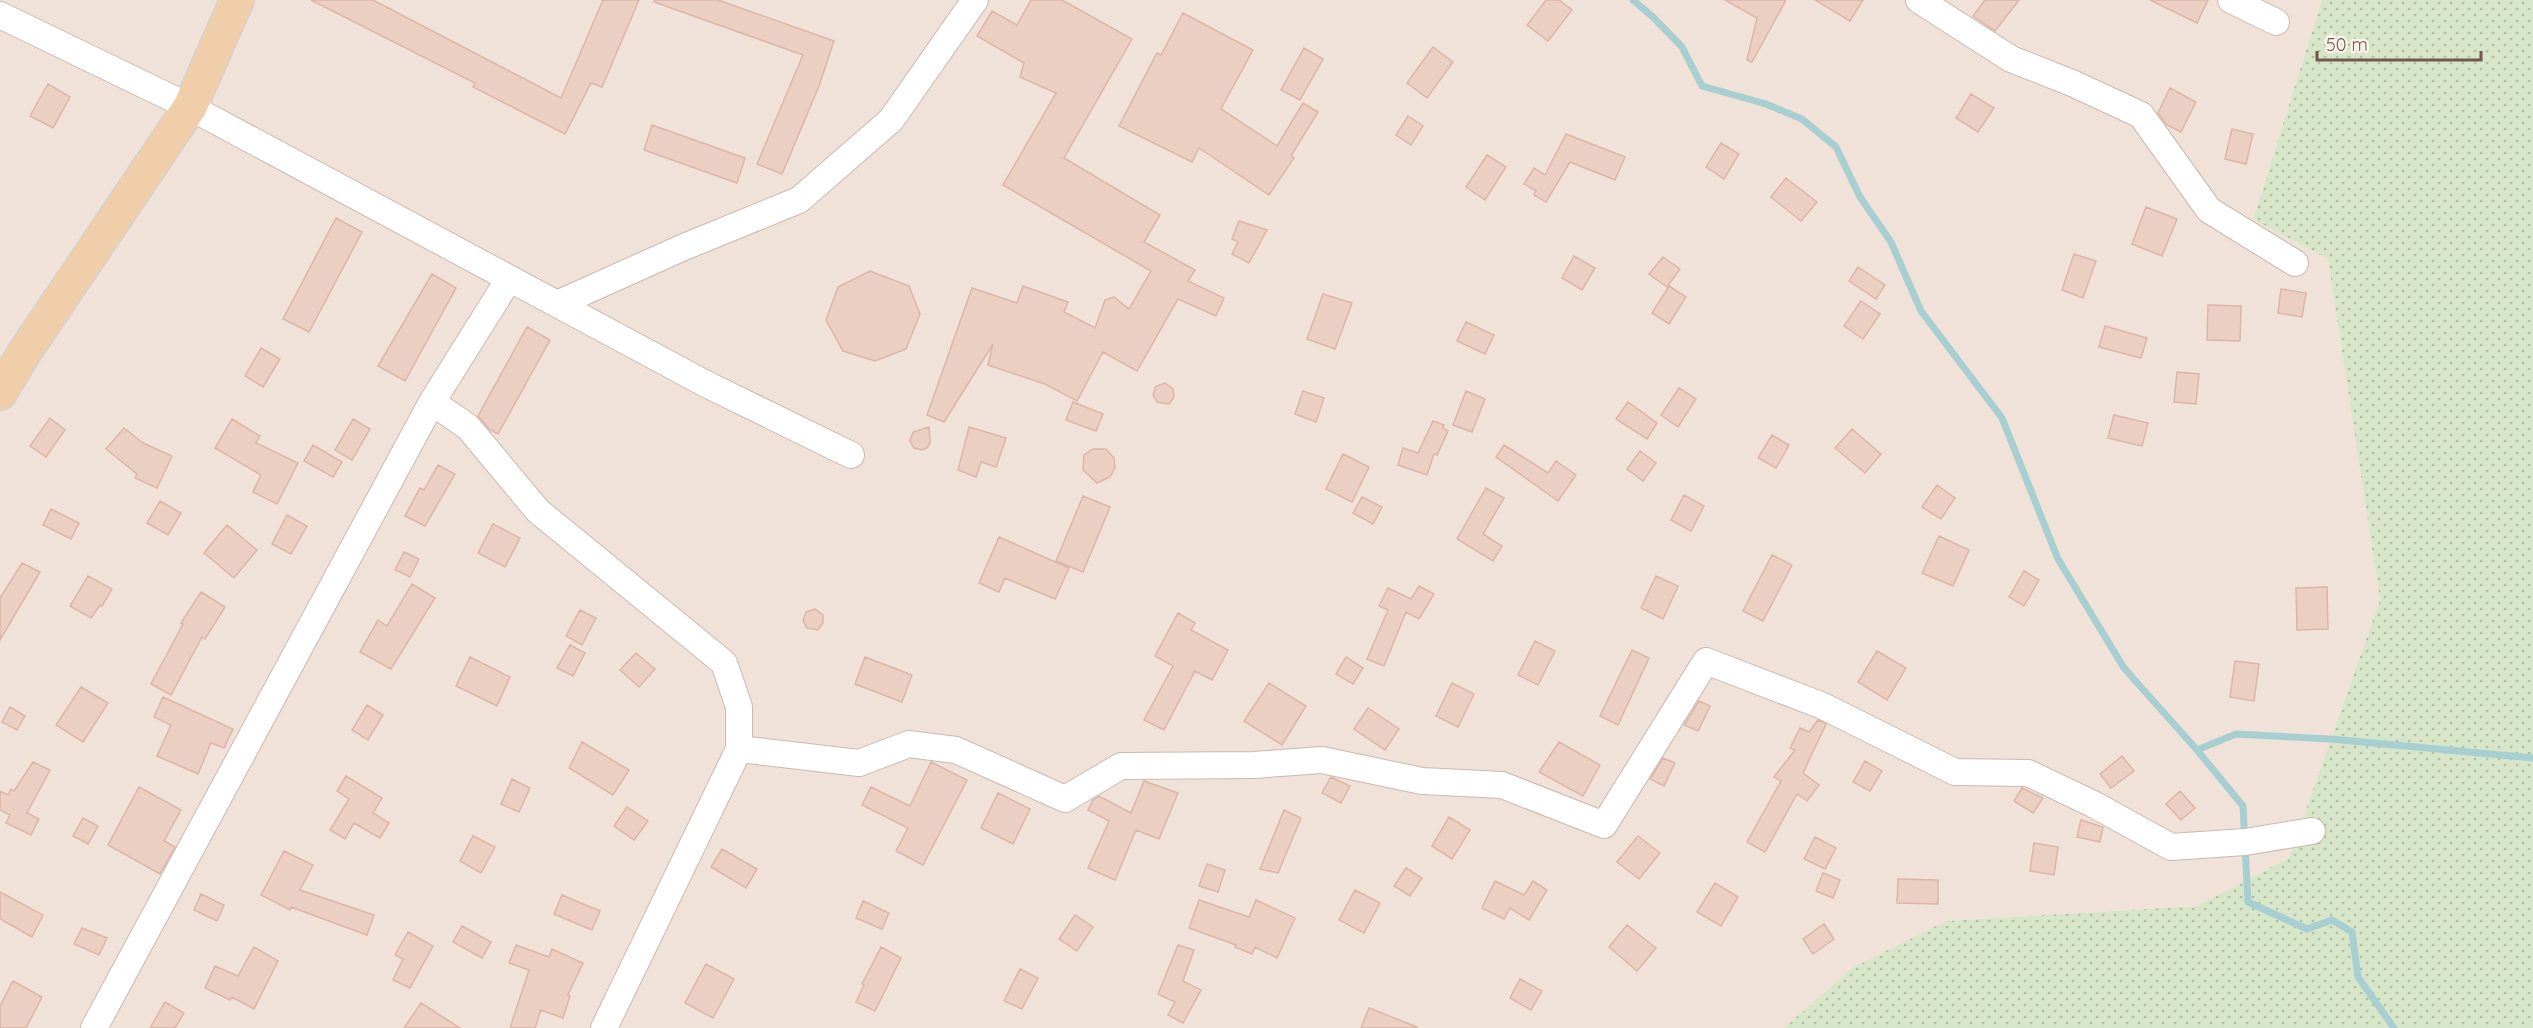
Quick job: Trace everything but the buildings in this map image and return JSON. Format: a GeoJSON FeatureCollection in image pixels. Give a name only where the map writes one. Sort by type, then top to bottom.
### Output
{"type":"FeatureCollection","features":[{"type":"Feature","properties":{"kind":"main road"},"geometry":{"type":"LineString","coordinates":[[0,393],[24,353],[190,107],[237,0]]}},
{"type":"Feature","properties":{"kind":"street"},"geometry":{"type":"LineString","coordinates":[[557,304],[684,247],[799,200],[891,120],[975,0]]}},
{"type":"Feature","properties":{"kind":"street"},"geometry":{"type":"LineString","coordinates":[[1918,0],[2011,59],[2072,83],[2141,115],[2209,210],[2295,263]]}},
{"type":"Feature","properties":{"kind":"street"},"geometry":{"type":"LineString","coordinates":[[2231,0],[2276,22]]}},
{"type":"Feature","properties":{"kind":"street"},"geometry":{"type":"LineString","coordinates":[[0,15],[190,107],[706,384],[850,455]]}},
{"type":"Feature","properties":{"kind":"street"},"geometry":{"type":"LineString","coordinates":[[94,1028],[432,402],[508,279]]}},
{"type":"Feature","properties":{"kind":"street"},"geometry":{"type":"LineString","coordinates":[[432,402],[468,427],[538,511],[724,663],[739,707],[739,749],[604,1028]]}},
{"type":"Feature","properties":{"kind":"street"},"geometry":{"type":"LineString","coordinates":[[739,749],[859,764],[909,744],[956,750],[1065,799],[1121,766],[1254,765],[1322,760],[1422,781],[1502,786],[1604,825],[1706,661],[1823,706],[1955,772],[2028,773],[2093,804],[2171,847],[2245,842],[2312,831]]}},
{"type":"Feature","properties":{"kind":"shaded area"},"geometry":{"type":"Polygon","coordinates":[[[0,0],[2322,0],[2253,218],[2328,258],[2380,600],[2289,858],[2197,906],[1946,921],[1852,968],[1784,1028],[0,1028],[0,0]]]}},
{"type":"Feature","properties":{"kind":"green space"},"geometry":{"type":"Polygon","coordinates":[[[2322,0],[2533,0],[2533,1028],[1784,1028],[1852,968],[1946,921],[2197,906],[2289,858],[2380,600],[2328,259],[2253,219],[2322,0]]]}},
{"type":"Feature","properties":{"kind":"waterway"},"geometry":{"type":"LineString","coordinates":[[1633,0],[1682,47],[1702,86],[1766,104],[1802,119],[1836,147],[1860,197],[1891,242],[1921,311],[2002,418],[2058,559],[2124,668],[2243,806],[2248,902],[2307,929],[2332,920],[2352,932],[2358,977],[2394,1028]]}},
{"type":"Feature","properties":{"kind":"waterway"},"geometry":{"type":"LineString","coordinates":[[2197,750],[2236,734],[2331,739],[2533,758]]}}]}
